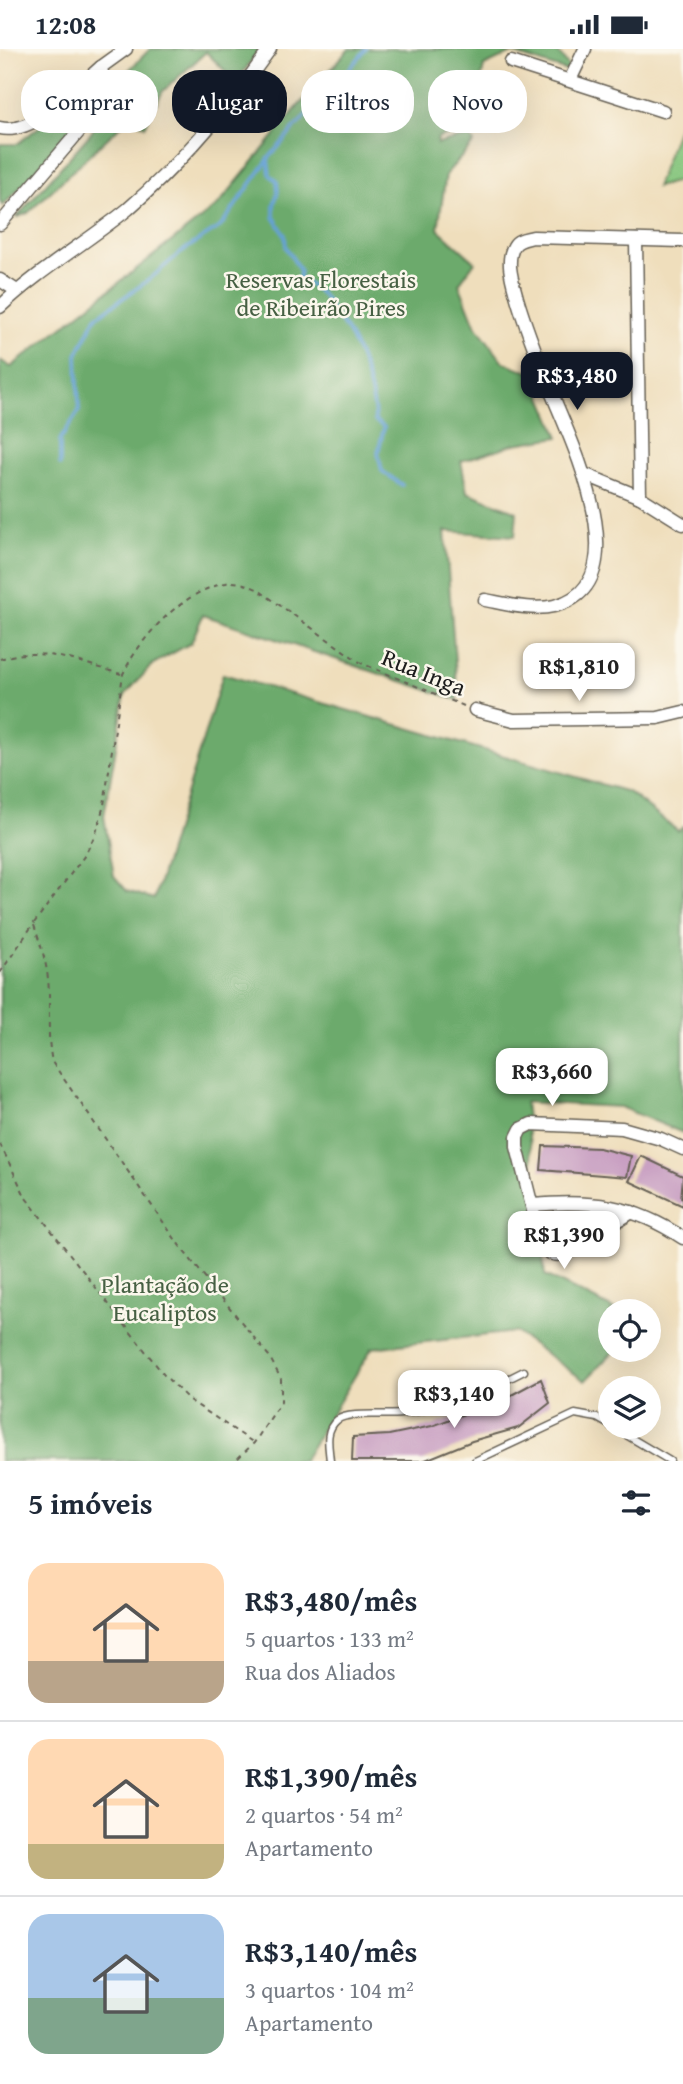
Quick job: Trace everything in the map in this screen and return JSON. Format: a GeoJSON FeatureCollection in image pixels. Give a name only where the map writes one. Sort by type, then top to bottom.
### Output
{"type":"FeatureCollection","features":[{"type":"Feature","properties":{"kind":"street"},"geometry":{"type":"LineString","coordinates":[[0,128],[18,129],[48,113],[125,49]]}},
{"type":"Feature","properties":{"kind":"street"},"geometry":{"type":"LineString","coordinates":[[0,307],[17,291],[125,211],[163,177],[246,83],[271,49]]}},
{"type":"Feature","properties":{"kind":"street"},"geometry":{"type":"LineString","coordinates":[[570,80],[585,49]]}},
{"type":"Feature","properties":{"kind":"street"},"geometry":{"type":"LineString","coordinates":[[511,62],[663,111]]}},
{"type":"Feature","properties":{"kind":"street"},"geometry":{"type":"LineString","coordinates":[[0,224],[81,129],[98,102],[103,79],[101,68]]}},
{"type":"Feature","properties":{"kind":"street"},"geometry":{"type":"LineString","coordinates":[[485,600],[531,607],[553,606],[569,601],[583,591],[593,575],[598,551],[595,519],[584,474],[521,309],[511,274],[514,246],[520,240],[533,237],[683,241]]}},
{"type":"Feature","properties":{"kind":"street"},"geometry":{"type":"LineString","coordinates":[[636,240],[640,497]]}},
{"type":"Feature","properties":{"kind":"street"},"geometry":{"type":"LineString","coordinates":[[0,280],[17,291]]}},
{"type":"Feature","properties":{"kind":"street"},"geometry":{"type":"LineString","coordinates":[[584,474],[640,497],[683,524]]}},
{"type":"Feature","properties":{"kind":"street"},"geometry":{"type":"LineString","coordinates":[[475,710],[514,720],[658,718],[683,712]]}},
{"type":"Feature","properties":{"kind":"street"},"geometry":{"type":"LineString","coordinates":[[632,1212],[564,1254],[555,1255],[548,1252],[542,1246],[517,1147],[517,1137],[521,1129],[531,1124],[622,1128],[661,1139],[683,1149]]}},
{"type":"Feature","properties":{"kind":"street"},"geometry":{"type":"LineString","coordinates":[[532,1205],[608,1205],[632,1212],[683,1238]]}},
{"type":"Feature","properties":{"kind":"lane"},"geometry":{"type":"LineString","coordinates":[[330,1461],[327,1435],[338,1419],[349,1415],[388,1415],[422,1411],[484,1391],[524,1371]]}},
{"type":"Feature","properties":{"kind":"lane"},"geometry":{"type":"LineString","coordinates":[[475,1461],[575,1414],[598,1419]]}},
{"type":"Feature","properties":{"kind":"lane"},"geometry":{"type":"LineString","coordinates":[[633,1439],[670,1461]]}},
{"type":"Feature","properties":{"kind":"path","name":"Rua Inga"},"geometry":{"type":"LineString","coordinates":[[123,674],[148,635],[175,609],[204,591],[227,582],[244,583],[257,589],[361,663],[475,710]]}},
{"type":"Feature","properties":{"kind":"path"},"geometry":{"type":"LineString","coordinates":[[0,659],[18,653],[48,654],[123,674],[104,805],[96,833],[85,855],[0,972]]}},
{"type":"Feature","properties":{"kind":"path"},"geometry":{"type":"LineString","coordinates":[[34,923],[46,963],[47,1028],[52,1062],[182,1249],[269,1356],[281,1379],[281,1402],[254,1443],[235,1461]]}},
{"type":"Feature","properties":{"kind":"path"},"geometry":{"type":"LineString","coordinates":[[0,1144],[26,1198],[164,1375],[189,1399],[254,1443]]}},
{"type":"Feature","properties":{"kind":"green space"},"geometry":{"type":"Polygon","coordinates":[[[150,49],[260,49],[245,70],[224,70],[206,52],[186,70],[172,70],[172,83],[158,101],[158,70],[129,70],[150,49]]]}},
{"type":"Feature","properties":{"kind":"green space"},"geometry":{"type":"Polygon","coordinates":[[[349,49],[556,49],[569,67],[567,71],[512,53],[484,66],[483,70],[428,70],[428,133],[458,133],[438,138],[437,144],[469,136],[474,143],[446,174],[438,229],[475,262],[459,284],[475,324],[503,362],[532,373],[559,437],[515,444],[461,461],[467,492],[517,512],[515,536],[445,531],[458,700],[203,615],[191,643],[153,664],[125,695],[104,816],[114,876],[127,891],[154,899],[223,674],[628,792],[678,831],[683,827],[683,1133],[620,1107],[525,1102],[545,1275],[598,1302],[598,1362],[603,1362],[585,1381],[515,1332],[372,1348],[303,1461],[0,1461],[0,360],[11,367],[218,205],[276,133],[287,133],[287,120],[301,103],[301,133],[414,133],[414,70],[330,70],[349,49]]]}},
{"type":"Feature","properties":{"kind":"green space"},"geometry":{"type":"Polygon","coordinates":[[[683,121],[683,180],[656,187],[680,122],[683,121]]]}},
{"type":"Feature","properties":{"kind":"green space"},"geometry":{"type":"Polygon","coordinates":[[[31,133],[68,133],[3,206],[0,202],[0,144],[17,144],[31,133]]]}},
{"type":"Feature","properties":{"kind":"green space"},"geometry":{"type":"Polygon","coordinates":[[[91,133],[113,133],[28,213],[16,218],[91,133]]]}},
{"type":"Feature","properties":{"kind":"building"},"geometry":{"type":"Polygon","coordinates":[[[543,1146],[599,1148],[631,1156],[627,1177],[541,1170],[543,1146]]]}},
{"type":"Feature","properties":{"kind":"building"},"geometry":{"type":"Polygon","coordinates":[[[641,1156],[683,1176],[683,1206],[629,1181],[641,1156]]]}},
{"type":"Feature","properties":{"kind":"building"},"geometry":{"type":"Polygon","coordinates":[[[541,1379],[550,1403],[518,1428],[472,1441],[423,1461],[352,1461],[353,1437],[389,1435],[432,1426],[504,1399],[541,1379]]]}},
{"type":"Feature","properties":{"kind":"waterway"},"geometry":{"type":"LineString","coordinates":[[366,49],[332,90],[331,101],[307,114],[268,159],[270,175],[277,181],[274,217],[285,235],[286,247],[300,271],[299,279],[325,298],[333,315],[349,334],[368,380],[375,421],[384,427],[378,453],[382,471],[402,485]]}},
{"type":"Feature","properties":{"kind":"waterway"},"geometry":{"type":"LineString","coordinates":[[60,465],[60,440],[79,411],[77,355],[96,317],[150,279],[181,252],[221,226],[267,161]]}},
{"type":"Feature","properties":{"kind":"park label","name":"Reservas Florestais de Ribeirão Pires"},"geometry":{"type":"Point","coordinates":[321,293]}},
{"type":"Feature","properties":{"kind":"park label","name":"Plantação de Eucaliptos"},"geometry":{"type":"Point","coordinates":[165,1298]}}]}
